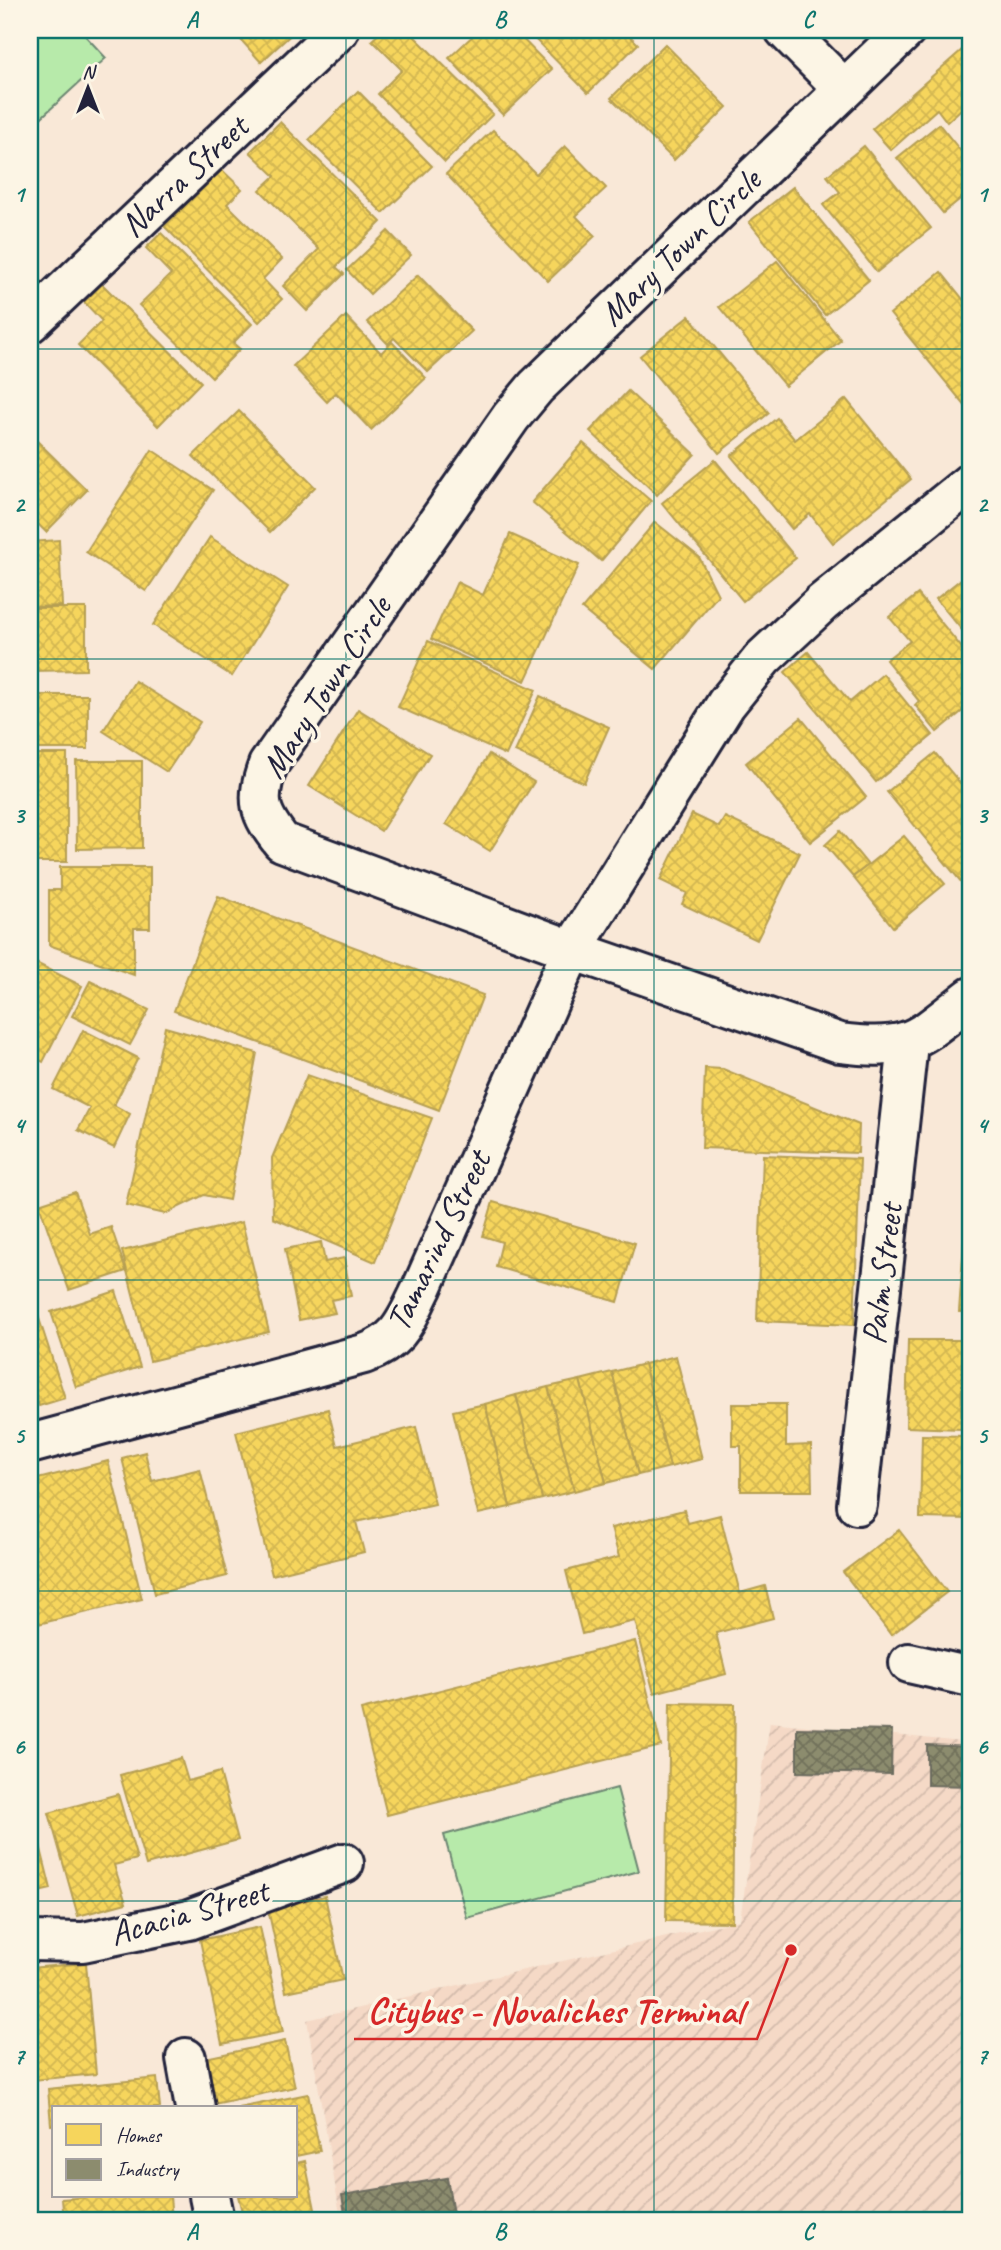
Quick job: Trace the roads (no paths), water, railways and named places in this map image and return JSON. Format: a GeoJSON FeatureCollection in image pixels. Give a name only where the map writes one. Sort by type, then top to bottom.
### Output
{"type":"FeatureCollection","features":[{"type":"Feature","properties":{"kind":"street","name":"Narra Street"},"geometry":{"type":"LineString","coordinates":[[30,323],[339,30]]}},
{"type":"Feature","properties":{"kind":"street"},"geometry":{"type":"LineString","coordinates":[[785,30],[844,89]]}},
{"type":"Feature","properties":{"kind":"street","name":"Mary Town Circle"},"geometry":{"type":"LineString","coordinates":[[906,30],[527,397],[268,765],[260,786],[263,818],[282,842],[572,950],[840,1043],[879,1048],[908,1044]]}},
{"type":"Feature","properties":{"kind":"street","name":"Tamarind Street"},"geometry":{"type":"LineString","coordinates":[[30,1444],[364,1354],[387,1345],[402,1326],[422,1288],[572,950],[726,704],[763,658],[822,603],[971,482]]}},
{"type":"Feature","properties":{"kind":"street"},"geometry":{"type":"LineString","coordinates":[[908,1044],[971,997]]}},
{"type":"Feature","properties":{"kind":"street","name":"Palm Street"},"geometry":{"type":"LineString","coordinates":[[857,1505],[908,1044]]}},
{"type":"Feature","properties":{"kind":"street"},"geometry":{"type":"LineString","coordinates":[[909,1663],[971,1677]]}},
{"type":"Feature","properties":{"kind":"street","name":"Acacia Street"},"geometry":{"type":"LineString","coordinates":[[30,1941],[83,1942],[189,1920],[344,1863]]}},
{"type":"Feature","properties":{"kind":"street"},"geometry":{"type":"LineString","coordinates":[[186,2058],[195,2106]]}},
{"type":"Feature","properties":{"kind":"street"},"geometry":{"type":"LineString","coordinates":[[209,2198],[214,2220]]}},
{"type":"Feature","properties":{"kind":"place","name":"Citybus - Novaliches Terminal"},"geometry":{"type":"Point","coordinates":[791,1950]}}]}
